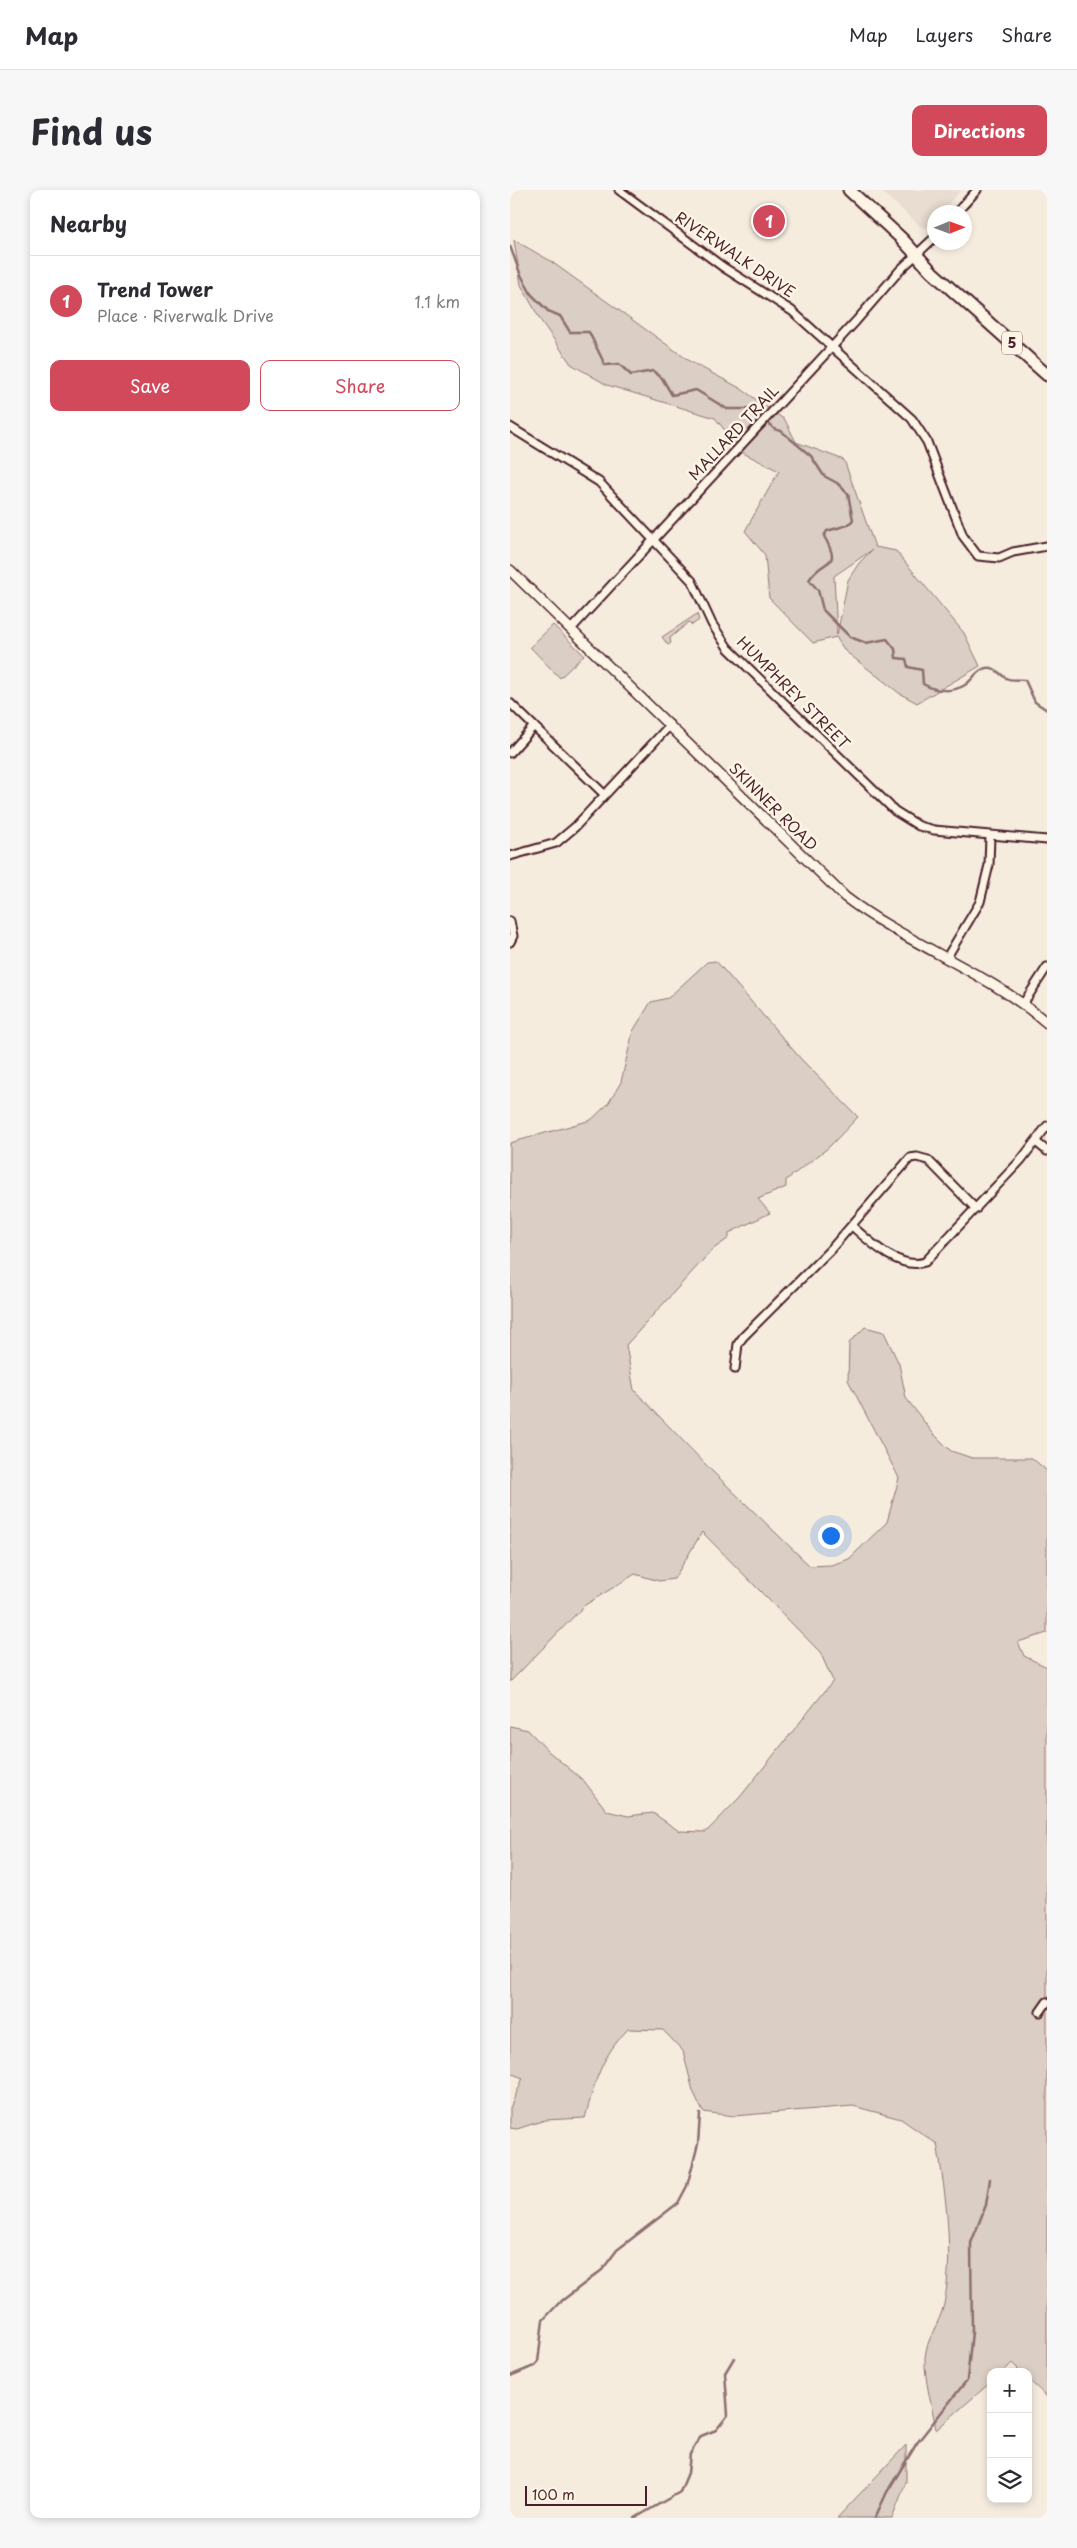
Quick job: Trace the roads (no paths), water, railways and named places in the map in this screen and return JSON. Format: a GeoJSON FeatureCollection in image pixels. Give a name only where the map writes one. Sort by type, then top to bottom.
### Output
{"type":"FeatureCollection","features":[{"type":"Feature","properties":{"kind":"main road","name":"5"},"geometry":{"type":"LineString","coordinates":[[849,190],[917,255],[932,272],[1047,375]]}},
{"type":"Feature","properties":{"kind":"street","name":"RIVERWALK DRIVE"},"geometry":{"type":"LineString","coordinates":[[618,190],[723,267],[792,311],[912,419],[927,442],[963,536],[978,556],[1000,558],[1013,552],[1047,546]]}},
{"type":"Feature","properties":{"kind":"street"},"geometry":{"type":"LineString","coordinates":[[964,205],[978,190]]}},
{"type":"Feature","properties":{"kind":"street","name":"MALLARD TRAIL"},"geometry":{"type":"LineString","coordinates":[[571,629],[782,402],[875,297],[927,245]]}},
{"type":"Feature","properties":{"kind":"street","name":"HUMPHREY STREET"},"geometry":{"type":"LineString","coordinates":[[510,427],[599,482],[654,538],[692,581],[712,624],[728,648],[895,811],[919,826],[934,830],[1047,840]]}},
{"type":"Feature","properties":{"kind":"street","name":"SKINNER ROAD"},"geometry":{"type":"LineString","coordinates":[[510,570],[845,897],[865,912],[947,957],[1022,1004],[1047,1023]]}},
{"type":"Feature","properties":{"kind":"street"},"geometry":{"type":"LineString","coordinates":[[510,703],[605,794]]}},
{"type":"Feature","properties":{"kind":"street"},"geometry":{"type":"LineString","coordinates":[[510,856],[556,843],[575,828],[670,725]]}},
{"type":"Feature","properties":{"kind":"street"},"geometry":{"type":"LineString","coordinates":[[510,753],[534,726]]}},
{"type":"Feature","properties":{"kind":"street"},"geometry":{"type":"LineString","coordinates":[[947,957],[980,902],[988,865],[990,836]]}},
{"type":"Feature","properties":{"kind":"street"},"geometry":{"type":"LineString","coordinates":[[510,921],[513,936],[510,942]]}},
{"type":"Feature","properties":{"kind":"street"},"geometry":{"type":"LineString","coordinates":[[1022,1004],[1047,967]]}},
{"type":"Feature","properties":{"kind":"street"},"geometry":{"type":"LineString","coordinates":[[852,1226],[881,1249],[898,1259],[919,1264],[929,1258],[976,1209],[1036,1142],[1047,1126]]}},
{"type":"Feature","properties":{"kind":"street"},"geometry":{"type":"LineString","coordinates":[[1036,1142],[1047,1151]]}},
{"type":"Feature","properties":{"kind":"street"},"geometry":{"type":"LineString","coordinates":[[735,1369],[736,1354],[743,1337],[852,1226],[904,1162],[917,1157],[928,1160],[976,1209]]}},
{"type":"Feature","properties":{"kind":"street"},"geometry":{"type":"LineString","coordinates":[[1040,2012],[1047,2002]]}},
{"type":"Feature","properties":{"kind":"waterway"},"geometry":{"type":"LineString","coordinates":[[510,246],[520,273],[531,294],[548,311],[560,316],[570,332],[589,332],[605,365],[619,364],[631,375],[653,371],[662,378],[672,395],[696,390],[727,409],[756,409],[774,429],[781,431],[811,456],[824,476],[837,483],[848,494],[853,520],[848,525],[827,531],[824,536],[832,554],[832,559],[809,580],[818,590],[823,610],[850,637],[866,643],[887,639],[895,649],[896,658],[906,659],[908,667],[922,670],[923,684],[933,688],[944,690],[960,688],[968,683],[979,671],[986,668],[994,669],[1008,679],[1025,680],[1035,702],[1047,710]]}},
{"type":"Feature","properties":{"kind":"waterway"},"geometry":{"type":"LineString","coordinates":[[510,2376],[534,2366],[538,2362],[543,2320],[559,2303],[602,2270],[617,2250],[678,2203],[687,2186],[698,2144],[700,2114]]}},
{"type":"Feature","properties":{"kind":"waterway"},"geometry":{"type":"LineString","coordinates":[[875,2518],[887,2492],[917,2443],[967,2380],[972,2332],[971,2243],[986,2205],[990,2179]]}},
{"type":"Feature","properties":{"kind":"waterway"},"geometry":{"type":"LineString","coordinates":[[635,2518],[680,2492],[688,2473],[690,2454],[701,2436],[716,2430],[728,2415],[725,2373],[734,2358]]}},
{"type":"Feature","properties":{"kind":"place","name":"Trend Tower"},"geometry":{"type":"Point","coordinates":[769,221]}}]}
